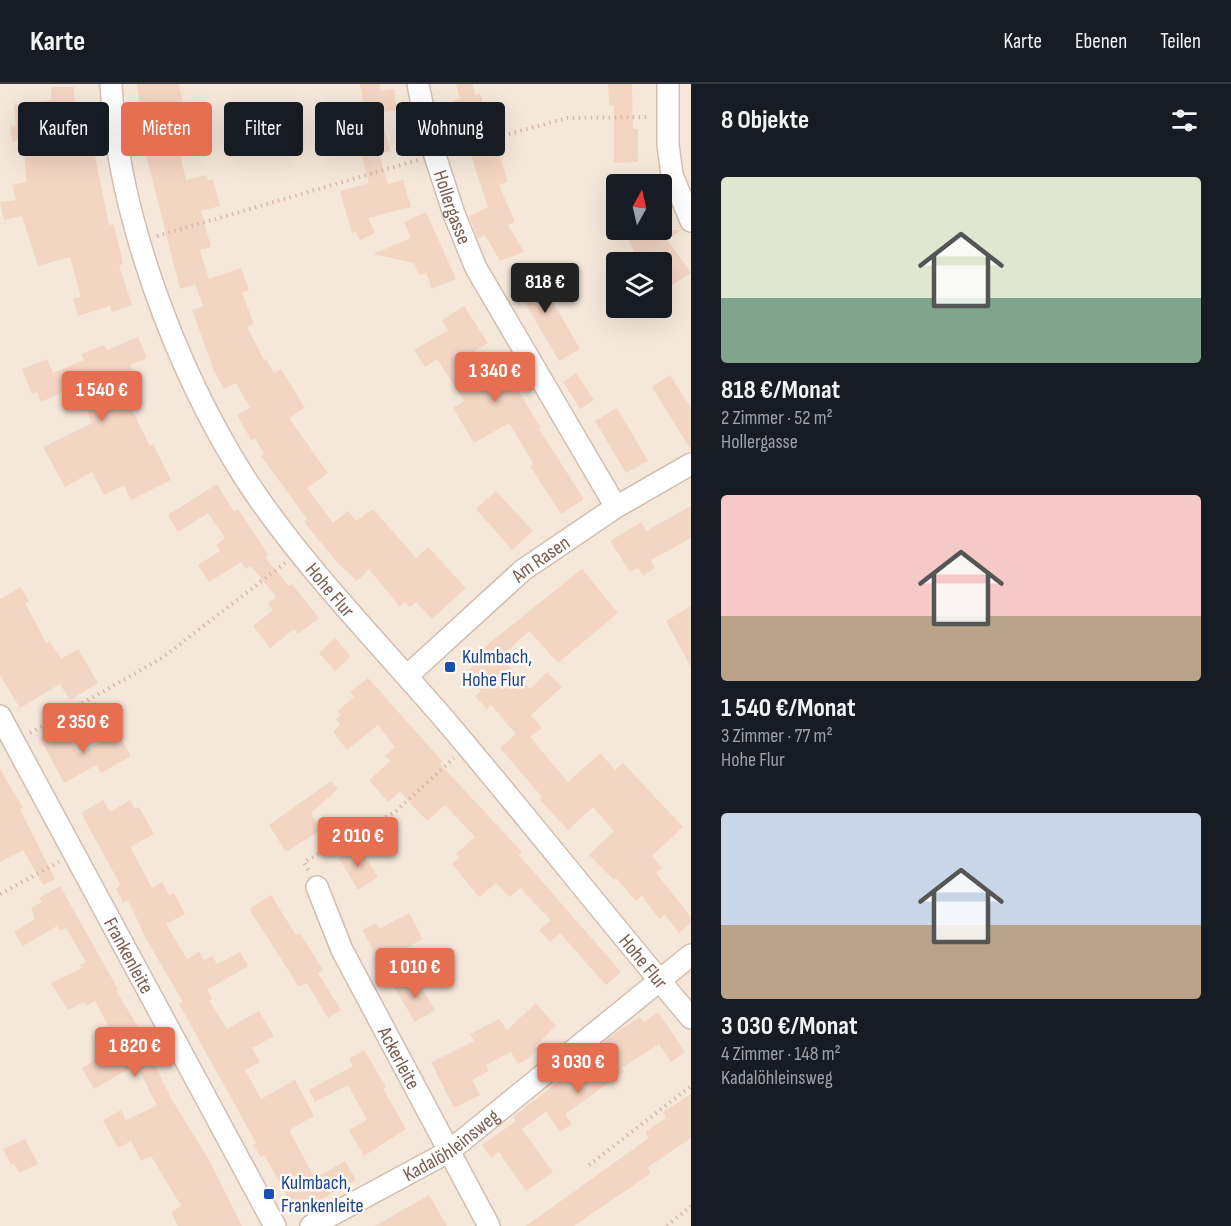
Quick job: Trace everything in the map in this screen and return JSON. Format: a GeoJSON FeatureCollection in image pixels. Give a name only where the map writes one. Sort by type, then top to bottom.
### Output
{"type":"FeatureCollection","features":[{"type":"Feature","properties":{"kind":"street","name":"Hohe Flur"},"geometry":{"type":"LineString","coordinates":[[111,84],[123,167],[139,242],[173,334],[206,410],[244,476],[300,551],[467,746],[691,1018]]}},
{"type":"Feature","properties":{"kind":"street","name":"Hollergasse"},"geometry":{"type":"LineString","coordinates":[[418,84],[422,102]]}},
{"type":"Feature","properties":{"kind":"street"},"geometry":{"type":"LineString","coordinates":[[668,84],[668,145],[672,175],[691,221]]}},
{"type":"Feature","properties":{"kind":"street","name":"Hollergasse"},"geometry":{"type":"LineString","coordinates":[[436,156],[454,214],[476,268],[616,507]]}},
{"type":"Feature","properties":{"kind":"street","name":"Am Rasen"},"geometry":{"type":"LineString","coordinates":[[407,676],[523,570],[616,507],[691,464]]}},
{"type":"Feature","properties":{"kind":"street","name":"Frankenleite"},"geometry":{"type":"LineString","coordinates":[[0,716],[275,1226]]}},
{"type":"Feature","properties":{"kind":"street","name":"Ackerleite"},"geometry":{"type":"LineString","coordinates":[[317,887],[342,950],[489,1226]]}},
{"type":"Feature","properties":{"kind":"street","name":"Kadalöhleinsweg"},"geometry":{"type":"LineString","coordinates":[[311,1226],[448,1152],[691,955]]}},
{"type":"Feature","properties":{"kind":"path"},"geometry":{"type":"LineString","coordinates":[[505,135],[567,118],[668,117]]}},
{"type":"Feature","properties":{"kind":"path"},"geometry":{"type":"LineString","coordinates":[[139,242],[428,156]]}},
{"type":"Feature","properties":{"kind":"path"},"geometry":{"type":"LineString","coordinates":[[15,742],[162,658],[300,551]]}},
{"type":"Feature","properties":{"kind":"path"},"geometry":{"type":"LineString","coordinates":[[317,887],[304,862],[395,812],[467,746]]}},
{"type":"Feature","properties":{"kind":"path"},"geometry":{"type":"LineString","coordinates":[[0,894],[75,852]]}},
{"type":"Feature","properties":{"kind":"path"},"geometry":{"type":"LineString","coordinates":[[589,1165],[691,1086]]}},
{"type":"Feature","properties":{"kind":"path"},"geometry":{"type":"LineString","coordinates":[[667,1226],[691,1206]]}},
{"type":"Feature","properties":{"kind":"shaded area"},"geometry":{"type":"Polygon","coordinates":[[[0,84],[691,84],[691,1226],[0,1226],[0,84]]]}},
{"type":"Feature","properties":{"kind":"building"},"geometry":{"type":"Polygon","coordinates":[[[137,84],[179,84],[183,102],[139,102],[137,84]]]}},
{"type":"Feature","properties":{"kind":"building"},"geometry":{"type":"Polygon","coordinates":[[[360,84],[379,84],[381,91],[394,89],[396,110],[384,112],[384,102],[363,102],[360,84]]]}},
{"type":"Feature","properties":{"kind":"building"},"geometry":{"type":"Polygon","coordinates":[[[456,84],[473,84],[475,95],[480,93],[483,102],[454,102],[453,100],[460,99],[456,84]]]}},
{"type":"Feature","properties":{"kind":"building"},"geometry":{"type":"Polygon","coordinates":[[[608,84],[632,84],[633,129],[638,129],[638,162],[614,163],[614,106],[609,106],[608,84]]]}},
{"type":"Feature","properties":{"kind":"building"},"geometry":{"type":"Polygon","coordinates":[[[51,87],[74,87],[75,102],[36,102],[51,100],[51,87]]]}},
{"type":"Feature","properties":{"kind":"building"},"geometry":{"type":"Polygon","coordinates":[[[18,104],[18,140],[12,141],[10,126],[16,125],[14,105],[18,104]]]}},
{"type":"Feature","properties":{"kind":"building"},"geometry":{"type":"Polygon","coordinates":[[[384,128],[390,151],[384,153],[384,128]]]}},
{"type":"Feature","properties":{"kind":"building"},"geometry":{"type":"Polygon","coordinates":[[[25,156],[95,156],[109,225],[114,224],[123,264],[119,265],[132,305],[112,312],[110,306],[78,316],[73,299],[81,297],[70,257],[38,266],[22,216],[4,220],[0,202],[16,200],[12,185],[26,182],[25,156]]]}},
{"type":"Feature","properties":{"kind":"building"},"geometry":{"type":"Polygon","coordinates":[[[147,156],[180,156],[186,180],[206,175],[208,180],[213,179],[220,206],[201,211],[211,247],[200,250],[209,279],[241,268],[249,290],[242,293],[254,324],[247,327],[264,360],[266,359],[274,373],[281,369],[305,408],[289,418],[328,473],[307,488],[333,523],[348,511],[356,521],[373,509],[416,558],[428,547],[466,588],[432,619],[416,602],[410,607],[405,602],[400,607],[369,569],[357,581],[337,562],[304,522],[307,519],[261,456],[264,454],[255,438],[251,440],[237,415],[250,408],[236,383],[224,389],[214,371],[192,310],[203,306],[195,284],[180,289],[147,156]]]}},
{"type":"Feature","properties":{"kind":"building"},"geometry":{"type":"Polygon","coordinates":[[[362,156],[380,156],[388,184],[403,180],[411,207],[368,218],[375,233],[360,240],[356,231],[352,233],[340,191],[369,183],[362,156]]]}},
{"type":"Feature","properties":{"kind":"building"},"geometry":{"type":"Polygon","coordinates":[[[471,156],[500,156],[508,182],[499,185],[515,222],[508,225],[524,252],[500,261],[485,235],[478,239],[469,216],[488,207],[471,156]]]}},
{"type":"Feature","properties":{"kind":"building"},"geometry":{"type":"Polygon","coordinates":[[[426,212],[456,279],[432,289],[426,273],[419,275],[414,263],[373,254],[411,238],[404,222],[426,212]]]}},
{"type":"Feature","properties":{"kind":"building"},"geometry":{"type":"Polygon","coordinates":[[[672,230],[682,230],[672,236],[672,230]]]}},
{"type":"Feature","properties":{"kind":"building"},"geometry":{"type":"Polygon","coordinates":[[[629,240],[668,240],[691,273],[672,285],[672,252],[634,252],[629,240]]]}},
{"type":"Feature","properties":{"kind":"building"},"geometry":{"type":"Polygon","coordinates":[[[532,266],[580,349],[559,361],[511,279],[532,266]]]}},
{"type":"Feature","properties":{"kind":"building"},"geometry":{"type":"Polygon","coordinates":[[[464,306],[488,343],[475,351],[490,375],[504,367],[541,428],[539,429],[584,499],[561,514],[530,466],[533,463],[509,423],[474,443],[453,408],[464,401],[437,359],[425,367],[414,350],[448,330],[442,320],[464,306]]]}},
{"type":"Feature","properties":{"kind":"building"},"geometry":{"type":"Polygon","coordinates":[[[138,337],[147,358],[130,365],[138,386],[123,392],[150,446],[153,444],[171,480],[131,500],[124,485],[104,495],[92,472],[65,487],[43,447],[92,423],[80,392],[72,395],[70,389],[41,402],[37,392],[32,394],[22,369],[47,359],[53,373],[84,360],[81,354],[104,345],[107,350],[138,337]]]}},
{"type":"Feature","properties":{"kind":"building"},"geometry":{"type":"Polygon","coordinates":[[[576,373],[594,400],[580,409],[563,382],[576,373]]]}},
{"type":"Feature","properties":{"kind":"building"},"geometry":{"type":"Polygon","coordinates":[[[670,375],[691,408],[691,450],[652,387],[670,375]]]}},
{"type":"Feature","properties":{"kind":"building"},"geometry":{"type":"Polygon","coordinates":[[[617,408],[648,461],[626,473],[595,421],[617,408]]]}},
{"type":"Feature","properties":{"kind":"building"},"geometry":{"type":"Polygon","coordinates":[[[217,484],[234,512],[238,509],[268,554],[265,557],[289,586],[292,584],[319,618],[298,634],[294,629],[270,648],[253,626],[273,610],[268,603],[276,597],[251,566],[246,569],[241,562],[209,582],[198,565],[220,551],[216,545],[225,538],[208,513],[178,532],[168,515],[217,484]]]}},
{"type":"Feature","properties":{"kind":"building"},"geometry":{"type":"Polygon","coordinates":[[[496,491],[533,531],[512,550],[476,509],[496,491]]]}},
{"type":"Feature","properties":{"kind":"building"},"geometry":{"type":"Polygon","coordinates":[[[691,506],[691,538],[651,560],[655,568],[643,576],[638,568],[630,572],[610,541],[641,522],[646,531],[691,506]]]}},
{"type":"Feature","properties":{"kind":"building"},"geometry":{"type":"Polygon","coordinates":[[[582,569],[618,613],[558,663],[529,631],[501,657],[530,689],[547,672],[562,687],[531,715],[542,728],[530,737],[568,782],[600,753],[615,770],[623,763],[683,827],[652,856],[662,868],[656,873],[691,917],[691,923],[679,933],[665,915],[659,919],[642,896],[636,901],[616,878],[614,880],[589,855],[614,831],[593,807],[568,830],[539,799],[542,797],[500,748],[516,734],[491,705],[487,709],[475,696],[481,691],[465,674],[473,667],[467,661],[582,569]]]}},
{"type":"Feature","properties":{"kind":"building"},"geometry":{"type":"Polygon","coordinates":[[[21,587],[29,602],[25,603],[46,643],[50,641],[61,659],[78,649],[98,683],[70,700],[60,684],[20,708],[0,675],[0,599],[21,587]]]}},
{"type":"Feature","properties":{"kind":"building"},"geometry":{"type":"Polygon","coordinates":[[[691,606],[691,667],[666,621],[691,606]]]}},
{"type":"Feature","properties":{"kind":"building"},"geometry":{"type":"Polygon","coordinates":[[[335,638],[351,656],[335,671],[319,653],[335,638]]]}},
{"type":"Feature","properties":{"kind":"building"},"geometry":{"type":"Polygon","coordinates":[[[368,678],[443,762],[440,764],[522,852],[519,855],[621,972],[606,985],[560,933],[550,942],[539,930],[551,920],[520,888],[510,897],[496,883],[479,897],[452,864],[459,858],[456,854],[475,837],[445,805],[427,821],[400,792],[388,802],[369,780],[391,761],[385,756],[395,747],[378,725],[347,750],[333,732],[340,725],[336,719],[341,715],[337,711],[354,697],[350,692],[368,678]]]}},
{"type":"Feature","properties":{"kind":"building"},"geometry":{"type":"Polygon","coordinates":[[[62,726],[78,754],[118,733],[131,756],[101,773],[96,765],[64,783],[40,738],[62,726]]]}},
{"type":"Feature","properties":{"kind":"building"},"geometry":{"type":"Polygon","coordinates":[[[0,769],[23,808],[20,809],[55,879],[43,885],[23,850],[0,862],[0,769]]]}},
{"type":"Feature","properties":{"kind":"building"},"geometry":{"type":"Polygon","coordinates":[[[331,781],[338,789],[311,813],[321,830],[286,852],[269,825],[331,781]]]}},
{"type":"Feature","properties":{"kind":"building"},"geometry":{"type":"Polygon","coordinates":[[[103,800],[110,812],[130,800],[135,809],[139,807],[154,834],[130,847],[152,888],[162,882],[169,895],[174,893],[185,914],[166,924],[187,959],[199,952],[204,960],[212,956],[217,964],[240,952],[248,966],[207,990],[212,999],[209,1000],[227,1029],[259,1011],[274,1036],[252,1048],[260,1062],[245,1070],[261,1099],[295,1080],[314,1116],[291,1129],[290,1132],[315,1178],[345,1161],[356,1180],[297,1213],[264,1155],[261,1157],[253,1145],[256,1143],[179,1004],[183,1002],[145,937],[128,900],[123,903],[116,888],[121,886],[81,813],[103,800]]]}},
{"type":"Feature","properties":{"kind":"building"},"geometry":{"type":"Polygon","coordinates":[[[359,846],[378,877],[358,890],[339,858],[359,846]]]}},
{"type":"Feature","properties":{"kind":"building"},"geometry":{"type":"Polygon","coordinates":[[[60,886],[118,989],[116,990],[158,1061],[154,1063],[171,1098],[209,1160],[242,1226],[178,1226],[171,1212],[181,1206],[151,1156],[141,1161],[131,1141],[118,1148],[103,1120],[121,1110],[126,1120],[157,1106],[140,1072],[136,1074],[132,1067],[94,1089],[82,1068],[119,1046],[95,1001],[86,1006],[84,1002],[68,1010],[51,983],[82,968],[80,965],[86,962],[66,928],[60,931],[57,926],[23,946],[14,932],[35,919],[31,908],[42,902],[39,898],[60,886]]]}},
{"type":"Feature","properties":{"kind":"building"},"geometry":{"type":"Polygon","coordinates":[[[271,895],[296,935],[300,933],[323,970],[318,973],[341,1010],[328,1018],[307,983],[299,987],[249,909],[271,895]]]}},
{"type":"Feature","properties":{"kind":"building"},"geometry":{"type":"Polygon","coordinates":[[[409,913],[423,939],[380,962],[362,930],[376,923],[379,929],[409,913]]]}},
{"type":"Feature","properties":{"kind":"building"},"geometry":{"type":"Polygon","coordinates":[[[414,975],[435,1010],[415,1022],[394,987],[414,975]]]}},
{"type":"Feature","properties":{"kind":"building"},"geometry":{"type":"Polygon","coordinates":[[[536,1003],[556,1026],[535,1046],[538,1049],[529,1058],[518,1064],[511,1052],[486,1065],[489,1071],[472,1080],[480,1095],[454,1108],[431,1062],[474,1041],[470,1034],[499,1019],[507,1030],[536,1003]]]}},
{"type":"Feature","properties":{"kind":"building"},"geometry":{"type":"Polygon","coordinates":[[[658,1012],[685,1052],[671,1062],[659,1044],[640,1056],[622,1068],[624,1072],[565,1114],[572,1124],[560,1132],[546,1112],[522,1129],[553,1172],[526,1191],[499,1152],[491,1158],[482,1145],[516,1121],[513,1117],[606,1045],[604,1042],[611,1036],[640,1017],[644,1022],[658,1012]]]}},
{"type":"Feature","properties":{"kind":"building"},"geometry":{"type":"Polygon","coordinates":[[[364,1050],[386,1087],[383,1089],[406,1129],[364,1156],[349,1130],[367,1120],[348,1085],[315,1102],[309,1090],[353,1066],[349,1059],[364,1050]]]}},
{"type":"Feature","properties":{"kind":"building"},"geometry":{"type":"Polygon","coordinates":[[[691,1094],[691,1138],[647,1168],[651,1173],[574,1226],[526,1226],[649,1138],[645,1132],[666,1118],[663,1112],[691,1094]]]}},
{"type":"Feature","properties":{"kind":"building"},"geometry":{"type":"Polygon","coordinates":[[[25,1139],[38,1164],[19,1173],[14,1164],[11,1165],[3,1149],[25,1139]]]}},
{"type":"Feature","properties":{"kind":"building"},"geometry":{"type":"Polygon","coordinates":[[[429,1195],[447,1226],[375,1226],[429,1195]]]}},
{"type":"Feature","properties":{"kind":"place","name":"Kulmbach, Hohe Flur"},"geometry":{"type":"Point","coordinates":[450,667]}},
{"type":"Feature","properties":{"kind":"place","name":"Kulmbach, Frankenleite"},"geometry":{"type":"Point","coordinates":[269,1194]}}]}
